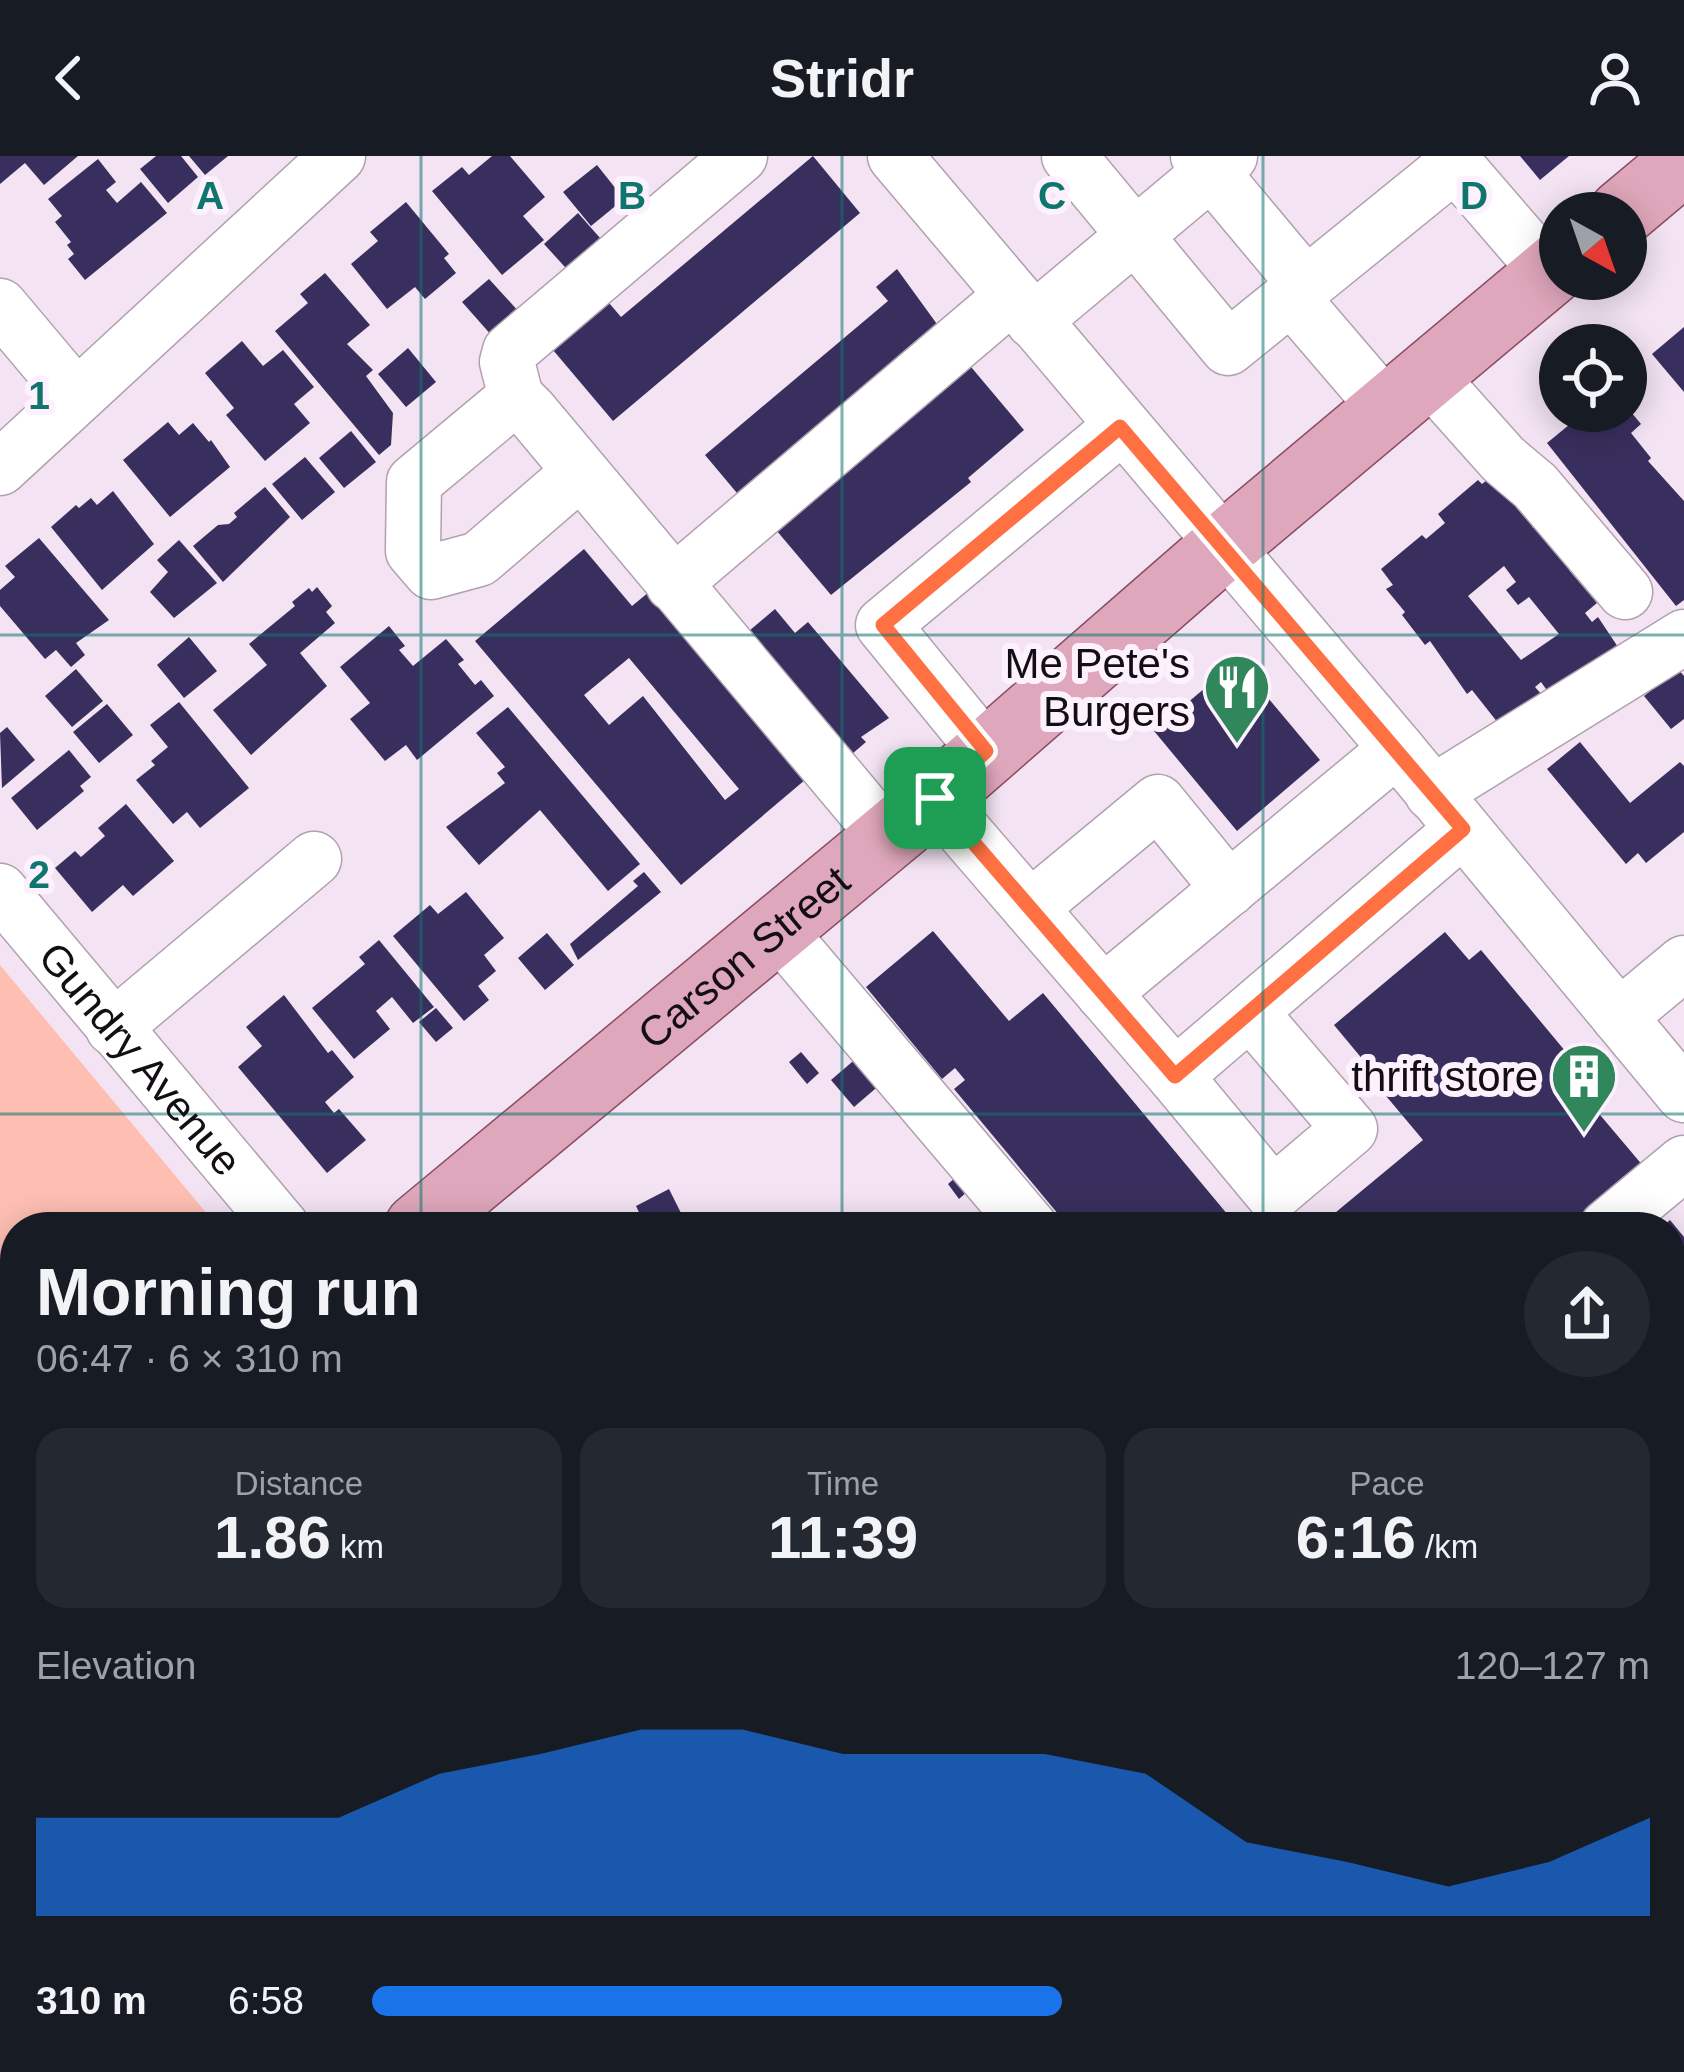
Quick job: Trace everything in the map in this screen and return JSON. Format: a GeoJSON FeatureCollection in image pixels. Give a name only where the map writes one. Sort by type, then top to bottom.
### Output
{"type":"FeatureCollection","features":[{"type":"Feature","properties":{"kind":"main road"},"geometry":{"type":"LineString","coordinates":[[1644,192],[1675,162]]}},
{"type":"Feature","properties":{"kind":"main road","name":"Carson Street"},"geometry":{"type":"LineString","coordinates":[[436,1212],[911,818],[1224,546],[1539,282]]}},
{"type":"Feature","properties":{"kind":"street"},"geometry":{"type":"LineString","coordinates":[[0,469],[338,156]]}},
{"type":"Feature","properties":{"kind":"street"},"geometry":{"type":"LineString","coordinates":[[740,156],[510,351],[507,362],[515,397],[673,584],[911,818],[1030,908],[1273,1194],[1350,1129],[1250,1012]]}},
{"type":"Feature","properties":{"kind":"street"},"geometry":{"type":"LineString","coordinates":[[895,156],[1684,1095]]}},
{"type":"Feature","properties":{"kind":"street"},"geometry":{"type":"LineString","coordinates":[[1069,156],[1228,348],[1451,160],[1539,252]]}},
{"type":"Feature","properties":{"kind":"street"},"geometry":{"type":"LineString","coordinates":[[673,584],[1023,308],[1135,236],[1213,161],[1299,291],[1407,392],[1535,486],[1624,592]]}},
{"type":"Feature","properties":{"kind":"street"},"geometry":{"type":"LineString","coordinates":[[0,306],[76,395]]}},
{"type":"Feature","properties":{"kind":"street"},"geometry":{"type":"LineString","coordinates":[[515,397],[414,482],[413,551],[431,572],[479,560],[580,472]]}},
{"type":"Feature","properties":{"kind":"street"},"geometry":{"type":"LineString","coordinates":[[986,751],[883,625],[1120,427]]}},
{"type":"Feature","properties":{"kind":"street"},"geometry":{"type":"LineString","coordinates":[[1175,1076],[1250,1012],[1448,811],[1684,637]]}},
{"type":"Feature","properties":{"kind":"street"},"geometry":{"type":"LineString","coordinates":[[1103,993],[1396,748]]}},
{"type":"Feature","properties":{"kind":"street"},"geometry":{"type":"LineString","coordinates":[[1030,908],[1158,802],[1229,889]]}},
{"type":"Feature","properties":{"kind":"street"},"geometry":{"type":"LineString","coordinates":[[113,1028],[314,859]]}},
{"type":"Feature","properties":{"kind":"street","name":"Gundry Avenue"},"geometry":{"type":"LineString","coordinates":[[0,891],[269,1212]]}},
{"type":"Feature","properties":{"kind":"street"},"geometry":{"type":"LineString","coordinates":[[777,929],[1017,1212]]}},
{"type":"Feature","properties":{"kind":"street"},"geometry":{"type":"LineString","coordinates":[[1618,1017],[1684,962]]}},
{"type":"Feature","properties":{"kind":"street"},"geometry":{"type":"LineString","coordinates":[[1625,1212],[1684,1163]]}},
{"type":"Feature","properties":{"kind":"shaded area"},"geometry":{"type":"Polygon","coordinates":[[[0,965],[206,1212],[0,1212],[0,965]]]}},
{"type":"Feature","properties":{"kind":"building"},"geometry":{"type":"Polygon","coordinates":[[[0,156],[78,156],[44,185],[25,163],[0,184],[0,156]]]}},
{"type":"Feature","properties":{"kind":"building"},"geometry":{"type":"Polygon","coordinates":[[[156,156],[181,156],[198,177],[168,203],[140,169],[156,156]]]}},
{"type":"Feature","properties":{"kind":"building"},"geometry":{"type":"Polygon","coordinates":[[[189,156],[228,156],[205,175],[189,156]]]}},
{"type":"Feature","properties":{"kind":"building"},"geometry":{"type":"Polygon","coordinates":[[[492,156],[510,156],[545,197],[523,216],[544,240],[502,275],[432,191],[462,167],[469,175],[492,156]]]}},
{"type":"Feature","properties":{"kind":"building"},"geometry":{"type":"Polygon","coordinates":[[[813,156],[860,213],[613,421],[542,337],[598,290],[621,317],[813,156]]]}},
{"type":"Feature","properties":{"kind":"building"},"geometry":{"type":"Polygon","coordinates":[[[1520,156],[1569,156],[1540,180],[1520,156]]]}},
{"type":"Feature","properties":{"kind":"building"},"geometry":{"type":"Polygon","coordinates":[[[98,159],[116,182],[106,190],[117,203],[141,182],[167,213],[85,280],[68,259],[74,254],[67,245],[71,242],[55,222],[62,216],[48,199],[98,159]]]}},
{"type":"Feature","properties":{"kind":"building"},"geometry":{"type":"Polygon","coordinates":[[[597,165],[624,199],[591,226],[563,192],[597,165]]]}},
{"type":"Feature","properties":{"kind":"building"},"geometry":{"type":"Polygon","coordinates":[[[406,202],[449,254],[444,258],[456,273],[425,299],[415,287],[387,309],[351,264],[378,241],[370,232],[406,202]]]}},
{"type":"Feature","properties":{"kind":"building"},"geometry":{"type":"Polygon","coordinates":[[[578,213],[608,247],[574,277],[544,244],[578,213]]]}},
{"type":"Feature","properties":{"kind":"building"},"geometry":{"type":"Polygon","coordinates":[[[897,269],[942,331],[742,499],[705,455],[888,301],[876,287],[897,269]]]}},
{"type":"Feature","properties":{"kind":"building"},"geometry":{"type":"Polygon","coordinates":[[[325,273],[370,325],[347,344],[373,370],[366,376],[393,413],[391,445],[379,455],[275,331],[308,303],[300,294],[325,273]]]}},
{"type":"Feature","properties":{"kind":"building"},"geometry":{"type":"Polygon","coordinates":[[[489,279],[520,313],[493,337],[462,302],[489,279]]]}},
{"type":"Feature","properties":{"kind":"building"},"geometry":{"type":"Polygon","coordinates":[[[1684,327],[1684,392],[1652,354],[1684,327]]]}},
{"type":"Feature","properties":{"kind":"building"},"geometry":{"type":"Polygon","coordinates":[[[242,341],[263,366],[283,350],[314,387],[294,404],[310,423],[265,461],[226,415],[234,408],[205,373],[242,341]]]}},
{"type":"Feature","properties":{"kind":"building"},"geometry":{"type":"Polygon","coordinates":[[[408,348],[436,382],[406,407],[378,374],[408,348]]]}},
{"type":"Feature","properties":{"kind":"building"},"geometry":{"type":"Polygon","coordinates":[[[966,361],[1024,430],[968,478],[971,482],[831,595],[771,524],[966,361]]]}},
{"type":"Feature","properties":{"kind":"building"},"geometry":{"type":"Polygon","coordinates":[[[168,422],[179,435],[193,423],[230,467],[170,517],[123,460],[168,422]]]}},
{"type":"Feature","properties":{"kind":"building"},"geometry":{"type":"Polygon","coordinates":[[[351,431],[376,462],[344,488],[319,458],[351,431]]]}},
{"type":"Feature","properties":{"kind":"building"},"geometry":{"type":"Polygon","coordinates":[[[1560,432],[1632,432],[1651,458],[1648,461],[1684,501],[1684,600],[1676,606],[1547,443],[1560,432]]]}},
{"type":"Feature","properties":{"kind":"building"},"geometry":{"type":"Polygon","coordinates":[[[305,457],[335,492],[302,520],[272,484],[305,457]]]}},
{"type":"Feature","properties":{"kind":"building"},"geometry":{"type":"Polygon","coordinates":[[[1492,476],[1518,509],[1523,505],[1538,523],[1532,528],[1574,566],[1569,570],[1597,603],[1585,613],[1592,622],[1598,617],[1620,650],[1551,696],[1541,682],[1535,687],[1542,695],[1502,728],[1472,690],[1467,694],[1430,641],[1425,645],[1402,615],[1405,612],[1386,589],[1393,585],[1381,569],[1422,535],[1426,539],[1445,523],[1438,514],[1478,480],[1482,484],[1492,476]],[[1504,566],[1468,596],[1521,660],[1559,634],[1529,597],[1518,605],[1506,590],[1516,582],[1504,566]]]}},
{"type":"Feature","properties":{"kind":"building"},"geometry":{"type":"Polygon","coordinates":[[[265,487],[290,517],[223,582],[193,546],[218,525],[229,524],[237,517],[234,513],[265,487]]]}},
{"type":"Feature","properties":{"kind":"building"},"geometry":{"type":"Polygon","coordinates":[[[113,491],[154,544],[102,590],[51,527],[76,505],[79,508],[91,498],[97,505],[113,491]]]}},
{"type":"Feature","properties":{"kind":"building"},"geometry":{"type":"Polygon","coordinates":[[[39,538],[109,620],[76,643],[85,655],[71,667],[56,650],[45,659],[0,606],[0,590],[15,577],[5,566],[39,538]]]}},
{"type":"Feature","properties":{"kind":"building"},"geometry":{"type":"Polygon","coordinates":[[[179,540],[217,583],[174,618],[150,592],[168,572],[157,560],[179,540]]]}},
{"type":"Feature","properties":{"kind":"building"},"geometry":{"type":"Polygon","coordinates":[[[584,549],[632,606],[649,592],[812,774],[681,885],[475,641],[584,549]],[[629,658],[584,695],[609,725],[643,696],[725,800],[739,789],[629,658]]]}},
{"type":"Feature","properties":{"kind":"building"},"geometry":{"type":"Polygon","coordinates":[[[317,587],[332,606],[326,612],[335,623],[300,653],[327,686],[251,755],[213,710],[267,665],[249,644],[295,606],[292,602],[317,587]]]}},
{"type":"Feature","properties":{"kind":"building"},"geometry":{"type":"Polygon","coordinates":[[[775,609],[795,633],[808,622],[889,718],[861,737],[866,742],[845,760],[742,637],[775,609]]]}},
{"type":"Feature","properties":{"kind":"building"},"geometry":{"type":"Polygon","coordinates":[[[389,626],[405,646],[399,650],[413,666],[446,639],[464,660],[458,664],[475,685],[481,680],[494,696],[417,760],[406,745],[385,761],[350,719],[370,703],[340,667],[389,626]]]}},
{"type":"Feature","properties":{"kind":"building"},"geometry":{"type":"Polygon","coordinates":[[[189,637],[217,671],[184,698],[157,665],[189,637]]]}},
{"type":"Feature","properties":{"kind":"building","name":"Me Pete's Burgers"},"geometry":{"type":"Polygon","coordinates":[[[1237,661],[1320,760],[1237,831],[1154,731],[1237,661]]]}},
{"type":"Feature","properties":{"kind":"building"},"geometry":{"type":"Polygon","coordinates":[[[76,669],[103,701],[72,727],[45,696],[76,669]]]}},
{"type":"Feature","properties":{"kind":"building"},"geometry":{"type":"Polygon","coordinates":[[[1678,669],[1684,676],[1684,719],[1671,729],[1644,696],[1678,669]]]}},
{"type":"Feature","properties":{"kind":"building"},"geometry":{"type":"Polygon","coordinates":[[[179,702],[249,788],[200,828],[187,812],[173,824],[136,780],[168,747],[150,725],[179,702]]]}},
{"type":"Feature","properties":{"kind":"building"},"geometry":{"type":"Polygon","coordinates":[[[107,704],[133,735],[99,763],[73,732],[107,704]]]}},
{"type":"Feature","properties":{"kind":"building"},"geometry":{"type":"Polygon","coordinates":[[[508,707],[640,864],[608,891],[540,810],[479,865],[446,827],[505,783],[497,773],[505,767],[476,733],[508,707]]]}},
{"type":"Feature","properties":{"kind":"building"},"geometry":{"type":"Polygon","coordinates":[[[7,727],[35,760],[2,788],[0,733],[7,727]]]}},
{"type":"Feature","properties":{"kind":"building"},"geometry":{"type":"Polygon","coordinates":[[[1580,742],[1630,803],[1680,762],[1684,766],[1684,832],[1646,863],[1638,853],[1626,864],[1547,769],[1580,742]]]}},
{"type":"Feature","properties":{"kind":"building"},"geometry":{"type":"Polygon","coordinates":[[[69,750],[91,777],[80,786],[84,791],[37,830],[11,798],[69,750]]]}},
{"type":"Feature","properties":{"kind":"building"},"geometry":{"type":"Polygon","coordinates":[[[126,804],[174,861],[133,896],[123,885],[92,912],[55,868],[75,851],[81,857],[105,836],[98,828],[126,804]]]}},
{"type":"Feature","properties":{"kind":"building"},"geometry":{"type":"Polygon","coordinates":[[[644,872],[661,892],[578,960],[570,944],[638,886],[633,881],[644,872]]]}},
{"type":"Feature","properties":{"kind":"building"},"geometry":{"type":"Polygon","coordinates":[[[466,892],[504,938],[484,955],[496,971],[478,986],[489,1000],[464,1021],[393,936],[430,905],[438,914],[466,892]]]}},
{"type":"Feature","properties":{"kind":"building"},"geometry":{"type":"Polygon","coordinates":[[[933,931],[1009,1021],[1043,993],[1226,1212],[1056,1212],[954,1089],[965,1080],[955,1068],[942,1079],[866,987],[933,931]]]}},
{"type":"Feature","properties":{"kind":"building"},"geometry":{"type":"Polygon","coordinates":[[[1445,932],[1469,960],[1481,950],[1601,1094],[1590,1103],[1644,1167],[1590,1212],[1336,1212],[1423,1140],[1360,1065],[1364,1061],[1334,1025],[1445,932]]]}},
{"type":"Feature","properties":{"kind":"building"},"geometry":{"type":"Polygon","coordinates":[[[547,933],[574,965],[545,990],[518,958],[547,933]]]}},
{"type":"Feature","properties":{"kind":"building"},"geometry":{"type":"Polygon","coordinates":[[[379,940],[434,1007],[413,1023],[392,997],[376,1011],[390,1029],[354,1059],[312,1008],[365,964],[359,957],[379,940]]]}},
{"type":"Feature","properties":{"kind":"building"},"geometry":{"type":"Polygon","coordinates":[[[284,995],[328,1053],[332,1050],[354,1077],[325,1102],[334,1113],[339,1109],[366,1140],[327,1173],[238,1067],[262,1046],[246,1027],[284,995]]]}},
{"type":"Feature","properties":{"kind":"building"},"geometry":{"type":"Polygon","coordinates":[[[436,1008],[453,1028],[436,1042],[419,1022],[436,1008]]]}},
{"type":"Feature","properties":{"kind":"building"},"geometry":{"type":"Polygon","coordinates":[[[801,1052],[819,1073],[807,1084],[789,1062],[801,1052]]]}},
{"type":"Feature","properties":{"kind":"building"},"geometry":{"type":"Polygon","coordinates":[[[859,1056],[882,1083],[854,1107],[831,1080],[859,1056]]]}},
{"type":"Feature","properties":{"kind":"building"},"geometry":{"type":"Polygon","coordinates":[[[956,1177],[968,1191],[959,1199],[948,1184],[956,1177]]]}},
{"type":"Feature","properties":{"kind":"building"},"geometry":{"type":"Polygon","coordinates":[[[669,1189],[680,1212],[639,1212],[636,1206],[669,1189]]]}},
{"type":"Feature","properties":{"kind":"place","name":"Me Pete's Burgers"},"geometry":{"type":"Point","coordinates":[1237,746]}},
{"type":"Feature","properties":{"kind":"place","name":"thrift store"},"geometry":{"type":"Point","coordinates":[1584,1135]}},
{"type":"Feature","properties":{"kind":"route"},"geometry":{"type":"LineString","coordinates":[[1120,427],[1463,829],[1175,1076],[935,798],[986,751],[883,625],[1120,427]]}}]}
